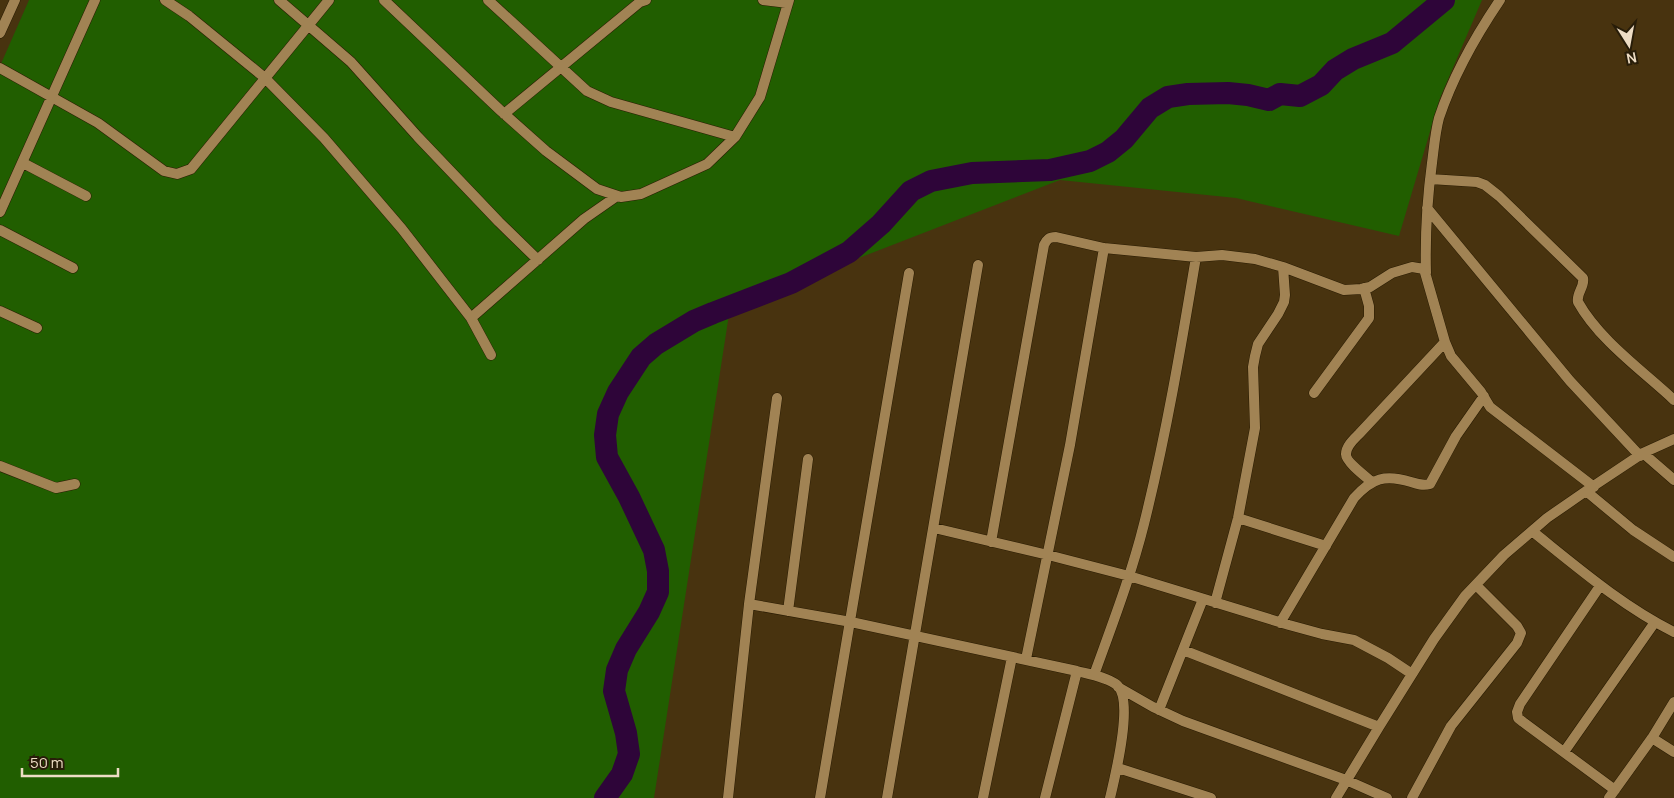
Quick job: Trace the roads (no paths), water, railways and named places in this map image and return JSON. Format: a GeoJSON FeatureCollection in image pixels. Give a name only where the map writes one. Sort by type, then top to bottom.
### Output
{"type":"FeatureCollection","features":[{"type":"Feature","properties":{"kind":"street"},"geometry":{"type":"LineString","coordinates":[[0,33],[15,0]]}},
{"type":"Feature","properties":{"kind":"street"},"geometry":{"type":"LineString","coordinates":[[0,212],[95,0]]}},
{"type":"Feature","properties":{"kind":"street"},"geometry":{"type":"LineString","coordinates":[[164,0],[190,16],[265,78],[324,138],[402,229],[470,318],[491,355]]}},
{"type":"Feature","properties":{"kind":"street"},"geometry":{"type":"LineString","coordinates":[[279,0],[352,62],[418,137],[498,222],[538,260]]}},
{"type":"Feature","properties":{"kind":"street"},"geometry":{"type":"LineString","coordinates":[[0,68],[98,123],[164,171],[177,174],[191,169],[329,0]]}},
{"type":"Feature","properties":{"kind":"street"},"geometry":{"type":"LineString","coordinates":[[384,0],[504,114],[546,150],[597,189],[621,197],[641,194],[707,164],[735,137],[760,97],[788,2],[763,0]]}},
{"type":"Feature","properties":{"kind":"street"},"geometry":{"type":"LineString","coordinates":[[488,0],[588,91],[611,102],[735,137]]}},
{"type":"Feature","properties":{"kind":"street"},"geometry":{"type":"LineString","coordinates":[[504,114],[640,2],[646,0]]}},
{"type":"Feature","properties":{"kind":"street"},"geometry":{"type":"LineString","coordinates":[[1500,0],[1478,32],[1462,64],[1439,119],[1430,179],[1425,241],[1426,273],[1438,322],[1451,356],[1490,406],[1590,489],[1633,530],[1674,557]]}},
{"type":"Feature","properties":{"kind":"street"},"geometry":{"type":"LineString","coordinates":[[23,163],[86,196]]}},
{"type":"Feature","properties":{"kind":"street"},"geometry":{"type":"LineString","coordinates":[[1430,179],[1477,182],[1485,185],[1499,196],[1583,278],[1583,286],[1577,298],[1578,302],[1598,328],[1625,356],[1674,400]]}},
{"type":"Feature","properties":{"kind":"street"},"geometry":{"type":"LineString","coordinates":[[470,318],[584,219],[617,196]]}},
{"type":"Feature","properties":{"kind":"street"},"geometry":{"type":"LineString","coordinates":[[1427,208],[1570,381],[1642,454],[1674,480]]}},
{"type":"Feature","properties":{"kind":"street"},"geometry":{"type":"LineString","coordinates":[[0,230],[74,268]]}},
{"type":"Feature","properties":{"kind":"street"},"geometry":{"type":"LineString","coordinates":[[991,542],[1044,245],[1047,239],[1056,237],[1104,248],[1196,257],[1222,255],[1255,259],[1283,267],[1344,290],[1364,288],[1392,273],[1412,267],[1424,269],[1426,273]]}},
{"type":"Feature","properties":{"kind":"street"},"geometry":{"type":"LineString","coordinates":[[1026,659],[1070,445],[1104,248]]}},
{"type":"Feature","properties":{"kind":"street"},"geometry":{"type":"LineString","coordinates":[[1094,675],[1129,576],[1144,525],[1169,416],[1196,257]]}},
{"type":"Feature","properties":{"kind":"street"},"geometry":{"type":"LineString","coordinates":[[887,798],[978,265]]}},
{"type":"Feature","properties":{"kind":"street"},"geometry":{"type":"LineString","coordinates":[[1215,603],[1238,518],[1255,428],[1254,356],[1258,344],[1284,302],[1283,267]]}},
{"type":"Feature","properties":{"kind":"street"},"geometry":{"type":"LineString","coordinates":[[820,798],[909,273]]}},
{"type":"Feature","properties":{"kind":"street"},"geometry":{"type":"LineString","coordinates":[[1314,394],[1369,318],[1369,306],[1364,288]]}},
{"type":"Feature","properties":{"kind":"street"},"geometry":{"type":"LineString","coordinates":[[0,311],[36,328]]}},
{"type":"Feature","properties":{"kind":"street"},"geometry":{"type":"LineString","coordinates":[[1372,482],[1347,459],[1347,449],[1445,342]]}},
{"type":"Feature","properties":{"kind":"street"},"geometry":{"type":"LineString","coordinates":[[1280,623],[1354,498],[1364,487],[1372,482],[1389,477],[1423,485],[1430,484],[1456,436],[1484,396]]}},
{"type":"Feature","properties":{"kind":"street"},"geometry":{"type":"LineString","coordinates":[[728,798],[749,604],[777,398]]}},
{"type":"Feature","properties":{"kind":"street"},"geometry":{"type":"LineString","coordinates":[[1336,798],[1434,639],[1465,596],[1504,555],[1547,518],[1642,454],[1674,439]]}},
{"type":"Feature","properties":{"kind":"street"},"geometry":{"type":"LineString","coordinates":[[788,611],[808,458]]}},
{"type":"Feature","properties":{"kind":"street"},"geometry":{"type":"LineString","coordinates":[[0,466],[56,488],[75,484]]}},
{"type":"Feature","properties":{"kind":"street"},"geometry":{"type":"LineString","coordinates":[[1238,518],[1326,546]]}},
{"type":"Feature","properties":{"kind":"street"},"geometry":{"type":"LineString","coordinates":[[934,528],[1129,576],[1280,623],[1354,640],[1388,658],[1412,674]]}},
{"type":"Feature","properties":{"kind":"street"},"geometry":{"type":"LineString","coordinates":[[1532,531],[1600,586],[1655,622],[1674,632]]}},
{"type":"Feature","properties":{"kind":"street"},"geometry":{"type":"LineString","coordinates":[[1412,798],[1451,726],[1517,643],[1521,633],[1517,626],[1476,585]]}},
{"type":"Feature","properties":{"kind":"street"},"geometry":{"type":"LineString","coordinates":[[1600,586],[1547,663],[1520,704],[1517,712],[1518,718],[1564,752],[1612,793],[1624,798]]}},
{"type":"Feature","properties":{"kind":"street"},"geometry":{"type":"LineString","coordinates":[[1159,710],[1203,599]]}},
{"type":"Feature","properties":{"kind":"street"},"geometry":{"type":"LineString","coordinates":[[749,604],[851,622],[1094,675],[1183,721],[1346,780],[1387,798]]}},
{"type":"Feature","properties":{"kind":"street"},"geometry":{"type":"LineString","coordinates":[[1564,752],[1655,622]]}},
{"type":"Feature","properties":{"kind":"street"},"geometry":{"type":"LineString","coordinates":[[1183,650],[1378,727]]}},
{"type":"Feature","properties":{"kind":"street"},"geometry":{"type":"LineString","coordinates":[[983,798],[1012,657]]}},
{"type":"Feature","properties":{"kind":"street"},"geometry":{"type":"LineString","coordinates":[[1045,798],[1077,670]]}},
{"type":"Feature","properties":{"kind":"street"},"geometry":{"type":"LineString","coordinates":[[1110,798],[1118,768],[1123,718],[1122,695],[1118,686]]}},
{"type":"Feature","properties":{"kind":"street"},"geometry":{"type":"LineString","coordinates":[[1612,793],[1652,738],[1674,702]]}},
{"type":"Feature","properties":{"kind":"street"},"geometry":{"type":"LineString","coordinates":[[1652,738],[1674,752]]}},
{"type":"Feature","properties":{"kind":"street"},"geometry":{"type":"LineString","coordinates":[[1118,768],[1211,798]]}},
{"type":"Feature","properties":{"kind":"waterway"},"geometry":{"type":"LineString","coordinates":[[605,798],[622,774],[629,754],[626,733],[614,691],[617,670],[626,649],[649,612],[658,592],[658,571],[654,550],[629,497],[607,457],[605,435],[608,414],[618,392],[641,357],[656,344],[694,321],[791,283],[849,252],[881,224],[911,191],[931,181],[972,173],[1050,170],[1090,161],[1108,152],[1124,139],[1150,108],[1168,97],[1188,94],[1228,93],[1269,100],[1280,94],[1300,96],[1321,85],[1335,70],[1353,59],[1392,43],[1444,0]]}}]}
